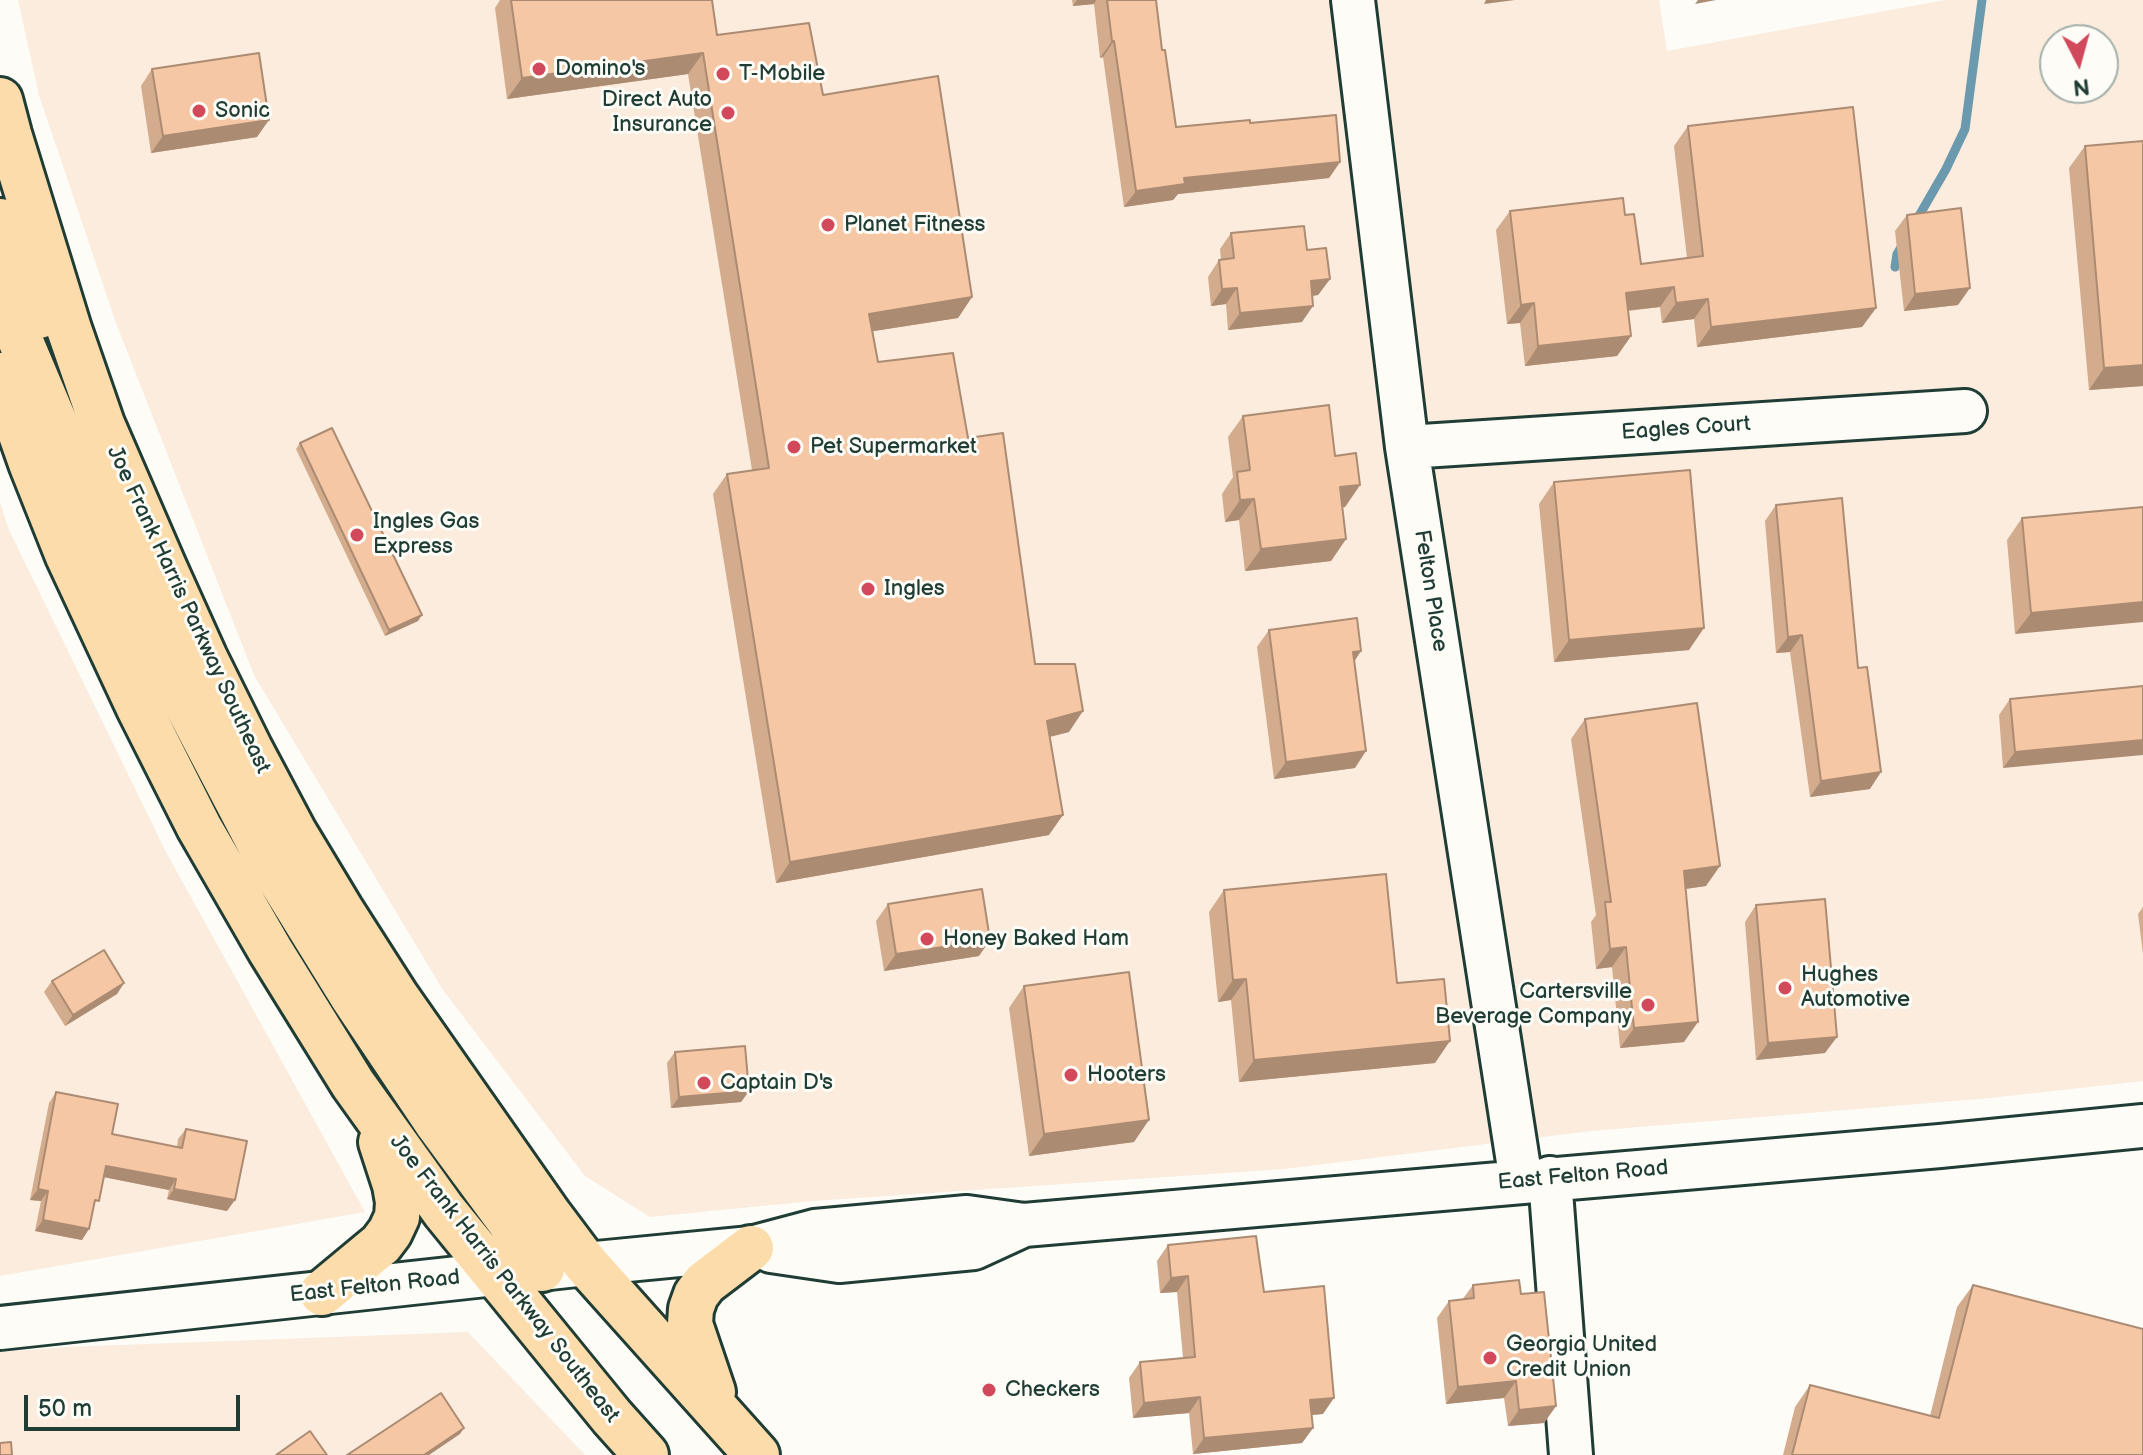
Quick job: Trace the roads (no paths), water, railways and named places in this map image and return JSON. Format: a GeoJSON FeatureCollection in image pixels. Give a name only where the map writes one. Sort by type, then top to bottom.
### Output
{"type":"FeatureCollection","features":[{"type":"Feature","properties":{"kind":"main road","name":"Joe Frank Harris Parkway Southeast"},"geometry":{"type":"LineString","coordinates":[[0,100],[84,374],[128,486],[199,645],[294,832],[396,996],[550,1216],[586,1264],[757,1455]]}},
{"type":"Feature","properties":{"kind":"main road"},"geometry":{"type":"LineString","coordinates":[[0,221],[33,306],[52,339],[84,374]]}},
{"type":"Feature","properties":{"kind":"main road"},"geometry":{"type":"LineString","coordinates":[[0,292],[86,496],[157,648],[268,860],[352,996],[437,1123],[542,1269]]}},
{"type":"Feature","properties":{"kind":"main road","name":"Joe Frank Harris Parkway Southeast"},"geometry":{"type":"LineString","coordinates":[[0,375],[68,556],[144,718],[199,827],[270,950],[353,1084],[444,1211],[646,1455]]}},
{"type":"Feature","properties":{"kind":"main road"},"geometry":{"type":"LineString","coordinates":[[322,1293],[381,1244],[397,1217],[395,1185],[371,1109]]}},
{"type":"Feature","properties":{"kind":"main road"},"geometry":{"type":"LineString","coordinates":[[720,1414],[690,1324],[691,1309],[705,1283],[751,1248]]}},
{"type":"Feature","properties":{"kind":"street","name":"Felton Place"},"geometry":{"type":"LineString","coordinates":[[1353,0],[1407,447],[1536,1180],[1571,1455]]}},
{"type":"Feature","properties":{"kind":"street","name":"Eagles Court"},"geometry":{"type":"LineString","coordinates":[[1407,447],[1965,411]]}},
{"type":"Feature","properties":{"kind":"street","name":"East Felton Road"},"geometry":{"type":"LineString","coordinates":[[0,1328],[751,1248],[839,1261],[974,1248],[1024,1225],[2143,1126]]}},
{"type":"Feature","properties":{"kind":"waterway"},"geometry":{"type":"LineString","coordinates":[[1916,221],[1965,129],[1982,0]]}},
{"type":"Feature","properties":{"kind":"waterway"},"geometry":{"type":"LineString","coordinates":[[1895,267],[1903,244]]}},
{"type":"Feature","properties":{"kind":"place","name":"Domino's"},"geometry":{"type":"Point","coordinates":[539,69]}},
{"type":"Feature","properties":{"kind":"place","name":"T-Mobile"},"geometry":{"type":"Point","coordinates":[723,74]}},
{"type":"Feature","properties":{"kind":"place","name":"Sonic"},"geometry":{"type":"Point","coordinates":[199,111]}},
{"type":"Feature","properties":{"kind":"place","name":"Direct Auto Insurance"},"geometry":{"type":"Point","coordinates":[728,113]}},
{"type":"Feature","properties":{"kind":"place","name":"Planet Fitness"},"geometry":{"type":"Point","coordinates":[828,225]}},
{"type":"Feature","properties":{"kind":"place","name":"Pet Supermarket"},"geometry":{"type":"Point","coordinates":[794,447]}},
{"type":"Feature","properties":{"kind":"place","name":"Ingles Gas Express"},"geometry":{"type":"Point","coordinates":[357,535]}},
{"type":"Feature","properties":{"kind":"place","name":"Ingles"},"geometry":{"type":"Point","coordinates":[868,589]}},
{"type":"Feature","properties":{"kind":"place","name":"Honey Baked Ham"},"geometry":{"type":"Point","coordinates":[927,939]}},
{"type":"Feature","properties":{"kind":"place","name":"Hughes Automotive"},"geometry":{"type":"Point","coordinates":[1785,988]}},
{"type":"Feature","properties":{"kind":"place","name":"Cartersville Beverage Company"},"geometry":{"type":"Point","coordinates":[1648,1005]}},
{"type":"Feature","properties":{"kind":"place","name":"Hooters"},"geometry":{"type":"Point","coordinates":[1071,1075]}},
{"type":"Feature","properties":{"kind":"place","name":"Captain D's"},"geometry":{"type":"Point","coordinates":[704,1083]}},
{"type":"Feature","properties":{"kind":"place","name":"Georgia United Credit Union"},"geometry":{"type":"Point","coordinates":[1490,1358]}},
{"type":"Feature","properties":{"kind":"place","name":"Checkers"},"geometry":{"type":"Point","coordinates":[989,1390]}}]}
